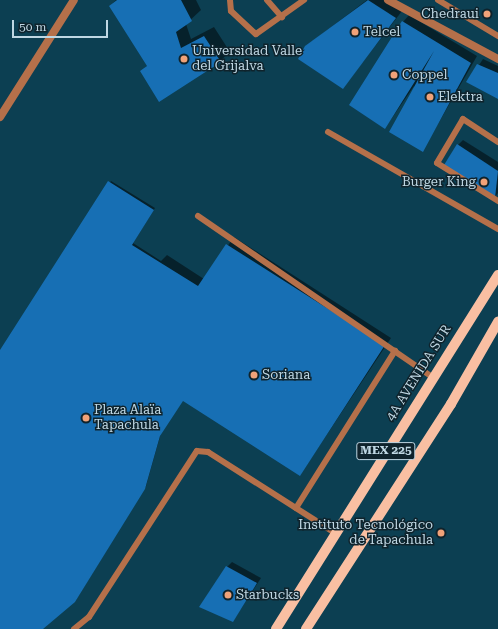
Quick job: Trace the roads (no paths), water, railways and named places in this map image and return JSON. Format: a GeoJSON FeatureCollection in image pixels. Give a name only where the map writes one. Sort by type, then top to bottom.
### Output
{"type":"FeatureCollection","features":[{"type":"Feature","properties":{"kind":"main road","name":"4A AVENIDA SUR"},"geometry":{"type":"LineString","coordinates":[[276,629],[432,377],[498,275]]}},
{"type":"Feature","properties":{"kind":"main road","name":"MEX 225"},"geometry":{"type":"LineString","coordinates":[[306,629],[451,404],[498,322]]}},
{"type":"Feature","properties":{"kind":"street"},"geometry":{"type":"LineString","coordinates":[[0,117],[74,0]]}},
{"type":"Feature","properties":{"kind":"street"},"geometry":{"type":"LineString","coordinates":[[388,0],[498,58]]}},
{"type":"Feature","properties":{"kind":"lane"},"geometry":{"type":"LineString","coordinates":[[230,0],[231,11],[256,34],[304,0]]}},
{"type":"Feature","properties":{"kind":"lane"},"geometry":{"type":"LineString","coordinates":[[267,0],[282,17]]}},
{"type":"Feature","properties":{"kind":"lane"},"geometry":{"type":"LineString","coordinates":[[438,0],[498,36]]}},
{"type":"Feature","properties":{"kind":"lane"},"geometry":{"type":"LineString","coordinates":[[498,141],[463,119],[437,163],[498,201]]}},
{"type":"Feature","properties":{"kind":"lane"},"geometry":{"type":"LineString","coordinates":[[328,132],[498,228]]}},
{"type":"Feature","properties":{"kind":"lane"},"geometry":{"type":"LineString","coordinates":[[198,216],[395,350],[432,377]]}},
{"type":"Feature","properties":{"kind":"lane"},"geometry":{"type":"LineString","coordinates":[[296,508],[395,350]]}},
{"type":"Feature","properties":{"kind":"lane"},"geometry":{"type":"LineString","coordinates":[[74,629],[89,617],[197,451],[208,452],[335,533]]}},
{"type":"Feature","properties":{"kind":"place","name":"Chedraui"},"geometry":{"type":"Point","coordinates":[487,14]}},
{"type":"Feature","properties":{"kind":"place","name":"Telcel"},"geometry":{"type":"Point","coordinates":[355,32]}},
{"type":"Feature","properties":{"kind":"place","name":"Universidad Valle del Grijalva"},"geometry":{"type":"Point","coordinates":[184,59]}},
{"type":"Feature","properties":{"kind":"place","name":"Coppel"},"geometry":{"type":"Point","coordinates":[394,75]}},
{"type":"Feature","properties":{"kind":"place","name":"Elektra"},"geometry":{"type":"Point","coordinates":[430,97]}},
{"type":"Feature","properties":{"kind":"place","name":"Burger King"},"geometry":{"type":"Point","coordinates":[484,182]}},
{"type":"Feature","properties":{"kind":"place","name":"Soriana"},"geometry":{"type":"Point","coordinates":[254,375]}},
{"type":"Feature","properties":{"kind":"place","name":"Plaza Alaïa Tapachula"},"geometry":{"type":"Point","coordinates":[86,418]}},
{"type":"Feature","properties":{"kind":"place","name":"Instituto Tecnológico de Tapachula"},"geometry":{"type":"Point","coordinates":[441,533]}},
{"type":"Feature","properties":{"kind":"place","name":"Starbucks"},"geometry":{"type":"Point","coordinates":[228,595]}}]}
